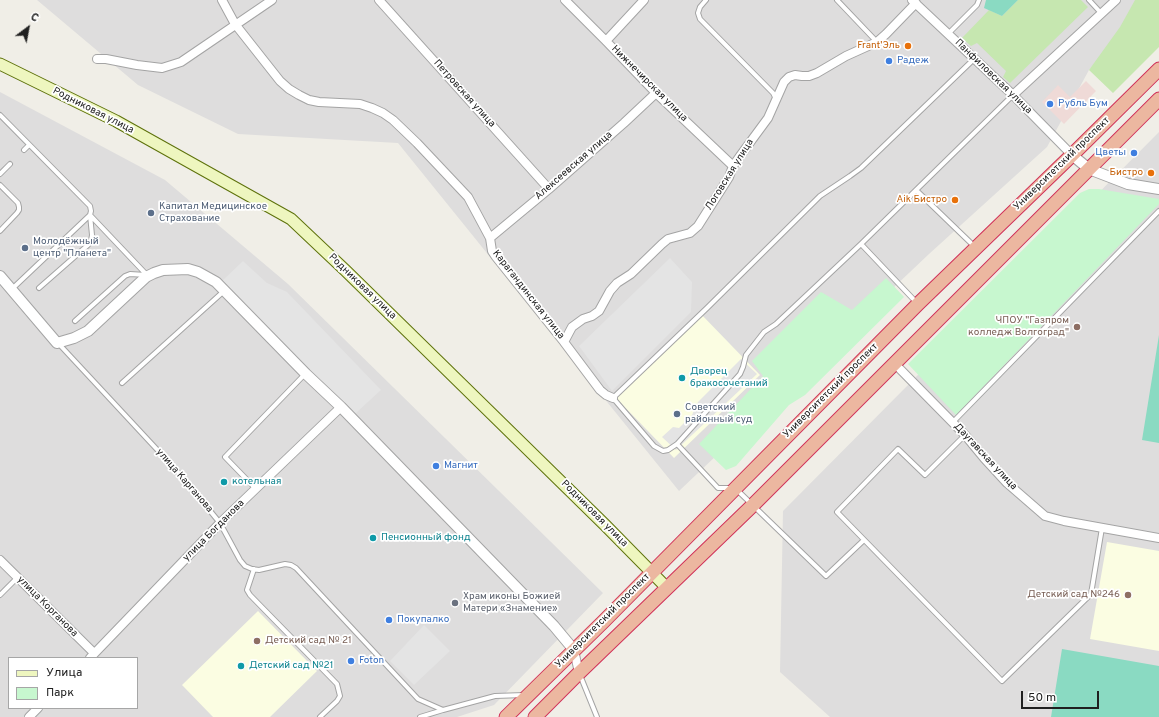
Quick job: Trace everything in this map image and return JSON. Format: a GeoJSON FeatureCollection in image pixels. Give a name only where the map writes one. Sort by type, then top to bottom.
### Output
{"type":"FeatureCollection","features":[{"type":"Feature","properties":{"kind":"highway","name":"Университетский проспект"},"geometry":{"type":"LineString","coordinates":[[506,717],[918,304],[1159,69]]}},
{"type":"Feature","properties":{"kind":"highway","name":"Университетский проспект"},"geometry":{"type":"LineString","coordinates":[[535,717],[579,672],[753,505],[1159,99]]}},
{"type":"Feature","properties":{"kind":"main road","name":"Родниковая улица"},"geometry":{"type":"LineString","coordinates":[[0,64],[116,121],[291,219],[606,525],[667,588]]}},
{"type":"Feature","properties":{"kind":"street","name":"Карагандинская улица"},"geometry":{"type":"LineString","coordinates":[[222,0],[235,24],[280,81],[299,95],[309,100],[319,102],[360,104],[383,113],[393,120],[417,143],[468,197],[490,238],[492,251],[496,257],[564,342],[600,390],[613,398]]}},
{"type":"Feature","properties":{"kind":"street"},"geometry":{"type":"LineString","coordinates":[[97,58],[106,58],[137,65],[162,68],[181,62],[272,0]]}},
{"type":"Feature","properties":{"kind":"street","name":"Петровская улица"},"geometry":{"type":"LineString","coordinates":[[378,0],[549,189]]}},
{"type":"Feature","properties":{"kind":"street","name":"Нижнечирская улица"},"geometry":{"type":"LineString","coordinates":[[565,0],[656,93],[733,166]]}},
{"type":"Feature","properties":{"kind":"street"},"geometry":{"type":"LineString","coordinates":[[606,41],[644,0]]}},
{"type":"Feature","properties":{"kind":"street"},"geometry":{"type":"LineString","coordinates":[[1013,95],[1116,0]]}},
{"type":"Feature","properties":{"kind":"street","name":"Логовская улица"},"geometry":{"type":"LineString","coordinates":[[564,342],[572,327],[577,322],[592,316],[599,310],[610,291],[617,283],[632,274],[662,244],[668,239],[690,233],[698,226],[729,176],[733,166],[768,118],[784,82],[789,77],[794,75],[809,76],[817,73],[846,56],[877,42],[914,2]]}},
{"type":"Feature","properties":{"kind":"street","name":"Панфиловская улица"},"geometry":{"type":"LineString","coordinates":[[914,2],[1013,95],[1072,155]]}},
{"type":"Feature","properties":{"kind":"street","name":"Алексеевская улица"},"geometry":{"type":"LineString","coordinates":[[490,238],[549,189],[656,93]]}},
{"type":"Feature","properties":{"kind":"street"},"geometry":{"type":"LineString","coordinates":[[1072,155],[1089,169],[1128,184],[1159,189]]}},
{"type":"Feature","properties":{"kind":"street"},"geometry":{"type":"LineString","coordinates":[[0,276],[58,343],[74,338],[88,331],[146,278],[162,270],[188,269],[198,272],[216,282],[306,374],[341,407],[554,626],[574,650],[579,672]]}},
{"type":"Feature","properties":{"kind":"street","name":"Даугавская улица"},"geometry":{"type":"LineString","coordinates":[[895,364],[965,435],[1007,483],[1045,516],[1159,538]]}},
{"type":"Feature","properties":{"kind":"street","name":"улица Богданова"},"geometry":{"type":"LineString","coordinates":[[92,656],[220,523],[341,407]]}},
{"type":"Feature","properties":{"kind":"street","name":"улица Корганова"},"geometry":{"type":"LineString","coordinates":[[0,560],[18,577],[92,656]]}},
{"type":"Feature","properties":{"kind":"street"},"geometry":{"type":"LineString","coordinates":[[29,717],[37,709]]}},
{"type":"Feature","properties":{"kind":"lane"},"geometry":{"type":"LineString","coordinates":[[706,0],[700,7],[698,13],[700,19],[773,93],[776,100]]}},
{"type":"Feature","properties":{"kind":"lane"},"geometry":{"type":"LineString","coordinates":[[837,0],[877,42]]}},
{"type":"Feature","properties":{"kind":"lane"},"geometry":{"type":"LineString","coordinates":[[948,34],[977,5],[979,0]]}},
{"type":"Feature","properties":{"kind":"lane"},"geometry":{"type":"LineString","coordinates":[[1089,0],[1101,14]]}},
{"type":"Feature","properties":{"kind":"lane"},"geometry":{"type":"LineString","coordinates":[[974,59],[861,168],[820,196],[707,308],[613,398],[654,446],[663,451],[668,450],[677,444],[740,374],[746,355],[764,332],[776,324],[861,244],[1013,95]]}},
{"type":"Feature","properties":{"kind":"lane"},"geometry":{"type":"LineString","coordinates":[[0,115],[90,206],[91,210],[91,241],[39,288]]}},
{"type":"Feature","properties":{"kind":"lane"},"geometry":{"type":"LineString","coordinates":[[24,150],[29,145]]}},
{"type":"Feature","properties":{"kind":"lane"},"geometry":{"type":"LineString","coordinates":[[0,174],[10,164]]}},
{"type":"Feature","properties":{"kind":"lane"},"geometry":{"type":"LineString","coordinates":[[0,185],[18,203],[19,207],[17,213],[0,230]]}},
{"type":"Feature","properties":{"kind":"lane"},"geometry":{"type":"LineString","coordinates":[[916,190],[976,248]]}},
{"type":"Feature","properties":{"kind":"lane"},"geometry":{"type":"LineString","coordinates":[[952,422],[1159,211]]}},
{"type":"Feature","properties":{"kind":"lane"},"geometry":{"type":"LineString","coordinates":[[90,215],[141,269],[150,275]]}},
{"type":"Feature","properties":{"kind":"lane"},"geometry":{"type":"LineString","coordinates":[[11,289],[90,215]]}},
{"type":"Feature","properties":{"kind":"lane"},"geometry":{"type":"LineString","coordinates":[[861,244],[918,304]]}},
{"type":"Feature","properties":{"kind":"lane"},"geometry":{"type":"LineString","coordinates":[[76,321],[125,276],[130,274],[150,275]]}},
{"type":"Feature","properties":{"kind":"lane"},"geometry":{"type":"LineString","coordinates":[[122,383],[225,291]]}},
{"type":"Feature","properties":{"kind":"lane","name":"улица Карганова"},"geometry":{"type":"LineString","coordinates":[[58,343],[177,471],[220,523],[240,560],[245,566],[254,569]]}},
{"type":"Feature","properties":{"kind":"lane"},"geometry":{"type":"LineString","coordinates":[[256,489],[225,457],[306,374]]}},
{"type":"Feature","properties":{"kind":"lane"},"geometry":{"type":"LineString","coordinates":[[965,435],[925,475],[898,449],[837,512],[1002,681],[1091,594],[1102,528]]}},
{"type":"Feature","properties":{"kind":"lane"},"geometry":{"type":"LineString","coordinates":[[677,444],[718,488],[735,488],[826,576],[864,540]]}},
{"type":"Feature","properties":{"kind":"lane"},"geometry":{"type":"LineString","coordinates":[[320,717],[337,701],[340,696],[337,684],[250,595],[247,590],[254,569],[259,570],[285,564],[296,568],[418,699],[443,710]]}},
{"type":"Feature","properties":{"kind":"lane"},"geometry":{"type":"LineString","coordinates":[[0,594],[18,577]]}},
{"type":"Feature","properties":{"kind":"lane"},"geometry":{"type":"LineString","coordinates":[[579,672],[596,717]]}},
{"type":"Feature","properties":{"kind":"lane"},"geometry":{"type":"LineString","coordinates":[[420,717],[495,696],[529,694]]}},
{"type":"Feature","properties":{"kind":"shaded area"},"geometry":{"type":"Polygon","coordinates":[[[37,0],[1152,0],[1089,70],[1047,147],[929,254],[679,491],[398,143],[238,134],[138,85],[37,0]]]}},
{"type":"Feature","properties":{"kind":"shaded area"},"geometry":{"type":"Polygon","coordinates":[[[1086,81],[1096,91],[1064,124],[1042,102],[1058,85],[1070,97],[1086,81]]]}},
{"type":"Feature","properties":{"kind":"shaded area"},"geometry":{"type":"Polygon","coordinates":[[[0,92],[165,180],[288,284],[603,593],[494,705],[457,717],[0,717],[0,92]]]}},
{"type":"Feature","properties":{"kind":"shaded area"},"geometry":{"type":"Polygon","coordinates":[[[1159,132],[1159,717],[830,717],[780,672],[783,511],[1159,132]]]}},
{"type":"Feature","properties":{"kind":"shaded area"},"geometry":{"type":"Polygon","coordinates":[[[670,258],[692,282],[691,312],[612,391],[579,346],[670,258]]]}},
{"type":"Feature","properties":{"kind":"shaded area"},"geometry":{"type":"Polygon","coordinates":[[[243,261],[267,283],[287,292],[381,390],[356,413],[351,414],[223,285],[223,280],[243,261]]]}},
{"type":"Feature","properties":{"kind":"shaded area"},"geometry":{"type":"Polygon","coordinates":[[[700,313],[760,375],[674,458],[614,396],[700,313]]]}},
{"type":"Feature","properties":{"kind":"shaded area"},"geometry":{"type":"Polygon","coordinates":[[[741,359],[757,374],[676,450],[662,437],[673,427],[679,428],[692,415],[698,402],[741,359]]]}},
{"type":"Feature","properties":{"kind":"shaded area","name":"Детский сад №246"},"geometry":{"type":"Polygon","coordinates":[[[1107,542],[1159,551],[1159,651],[1090,639],[1107,542]]]}},
{"type":"Feature","properties":{"kind":"shaded area","name":"Детский сад № 21"},"geometry":{"type":"Polygon","coordinates":[[[258,611],[317,671],[270,717],[213,717],[182,685],[258,611]]]}},
{"type":"Feature","properties":{"kind":"shaded area"},"geometry":{"type":"Polygon","coordinates":[[[424,625],[450,651],[414,685],[390,661],[424,625]]]}},
{"type":"Feature","properties":{"kind":"green space"},"geometry":{"type":"Polygon","coordinates":[[[986,0],[1018,0],[1002,16],[984,8],[986,0]]]}},
{"type":"Feature","properties":{"kind":"green space"},"geometry":{"type":"Polygon","coordinates":[[[1018,0],[1081,0],[1088,7],[1010,83],[1003,77],[1006,71],[977,43],[971,46],[962,38],[989,10],[1002,16],[1018,0]]]}},
{"type":"Feature","properties":{"kind":"green space"},"geometry":{"type":"Polygon","coordinates":[[[1135,0],[1159,0],[1159,47],[1113,93],[1089,70],[1120,27],[1135,0]]]}},
{"type":"Feature","properties":{"kind":"green space"},"geometry":{"type":"Polygon","coordinates":[[[1089,189],[1099,189],[1159,199],[1159,204],[956,415],[908,364],[1080,193],[1089,189]]]}},
{"type":"Feature","properties":{"kind":"green space"},"geometry":{"type":"Polygon","coordinates":[[[886,278],[904,297],[805,395],[789,405],[736,466],[726,470],[699,444],[763,376],[752,361],[821,292],[852,310],[886,278]]]}},
{"type":"Feature","properties":{"kind":"green space"},"geometry":{"type":"Polygon","coordinates":[[[1159,335],[1159,443],[1142,440],[1159,335]]]}},
{"type":"Feature","properties":{"kind":"green space"},"geometry":{"type":"Polygon","coordinates":[[[1062,649],[1159,666],[1159,717],[1051,717],[1062,649]]]}},
{"type":"Feature","properties":{"kind":"place","name":"Frant'Эль"},"geometry":{"type":"Point","coordinates":[908,46]}},
{"type":"Feature","properties":{"kind":"place","name":"Радеж"},"geometry":{"type":"Point","coordinates":[889,61]}},
{"type":"Feature","properties":{"kind":"place","name":"Рубль Бум"},"geometry":{"type":"Point","coordinates":[1050,104]}},
{"type":"Feature","properties":{"kind":"place","name":"Цветы"},"geometry":{"type":"Point","coordinates":[1134,153]}},
{"type":"Feature","properties":{"kind":"place","name":"Бистро"},"geometry":{"type":"Point","coordinates":[1151,173]}},
{"type":"Feature","properties":{"kind":"place","name":"Aik Бистро"},"geometry":{"type":"Point","coordinates":[955,200]}},
{"type":"Feature","properties":{"kind":"place","name":"Капитал Медицинское Страхование"},"geometry":{"type":"Point","coordinates":[151,213]}},
{"type":"Feature","properties":{"kind":"place","name":"Молодёжный центр \"Планета\""},"geometry":{"type":"Point","coordinates":[25,248]}},
{"type":"Feature","properties":{"kind":"place","name":"ЧПОУ \"Газпром колледж Волгоград\""},"geometry":{"type":"Point","coordinates":[1077,327]}},
{"type":"Feature","properties":{"kind":"place","name":"Дворец бракосочетаний"},"geometry":{"type":"Point","coordinates":[682,378]}},
{"type":"Feature","properties":{"kind":"place","name":"Советский районный суд"},"geometry":{"type":"Point","coordinates":[677,414]}},
{"type":"Feature","properties":{"kind":"place","name":"Магнит"},"geometry":{"type":"Point","coordinates":[436,466]}},
{"type":"Feature","properties":{"kind":"place","name":"котельная"},"geometry":{"type":"Point","coordinates":[224,482]}},
{"type":"Feature","properties":{"kind":"place","name":"Пенсионный фонд"},"geometry":{"type":"Point","coordinates":[373,538]}},
{"type":"Feature","properties":{"kind":"place","name":"Детский сад №246"},"geometry":{"type":"Point","coordinates":[1128,595]}},
{"type":"Feature","properties":{"kind":"place","name":"Храм иконы Божией Матери «Знамение»"},"geometry":{"type":"Point","coordinates":[455,603]}},
{"type":"Feature","properties":{"kind":"place","name":"Покупалко"},"geometry":{"type":"Point","coordinates":[389,620]}},
{"type":"Feature","properties":{"kind":"place","name":"Детский сад № 21"},"geometry":{"type":"Point","coordinates":[257,641]}},
{"type":"Feature","properties":{"kind":"place","name":"Foton"},"geometry":{"type":"Point","coordinates":[351,661]}},
{"type":"Feature","properties":{"kind":"place","name":"Детский сад №21"},"geometry":{"type":"Point","coordinates":[241,666]}}]}
